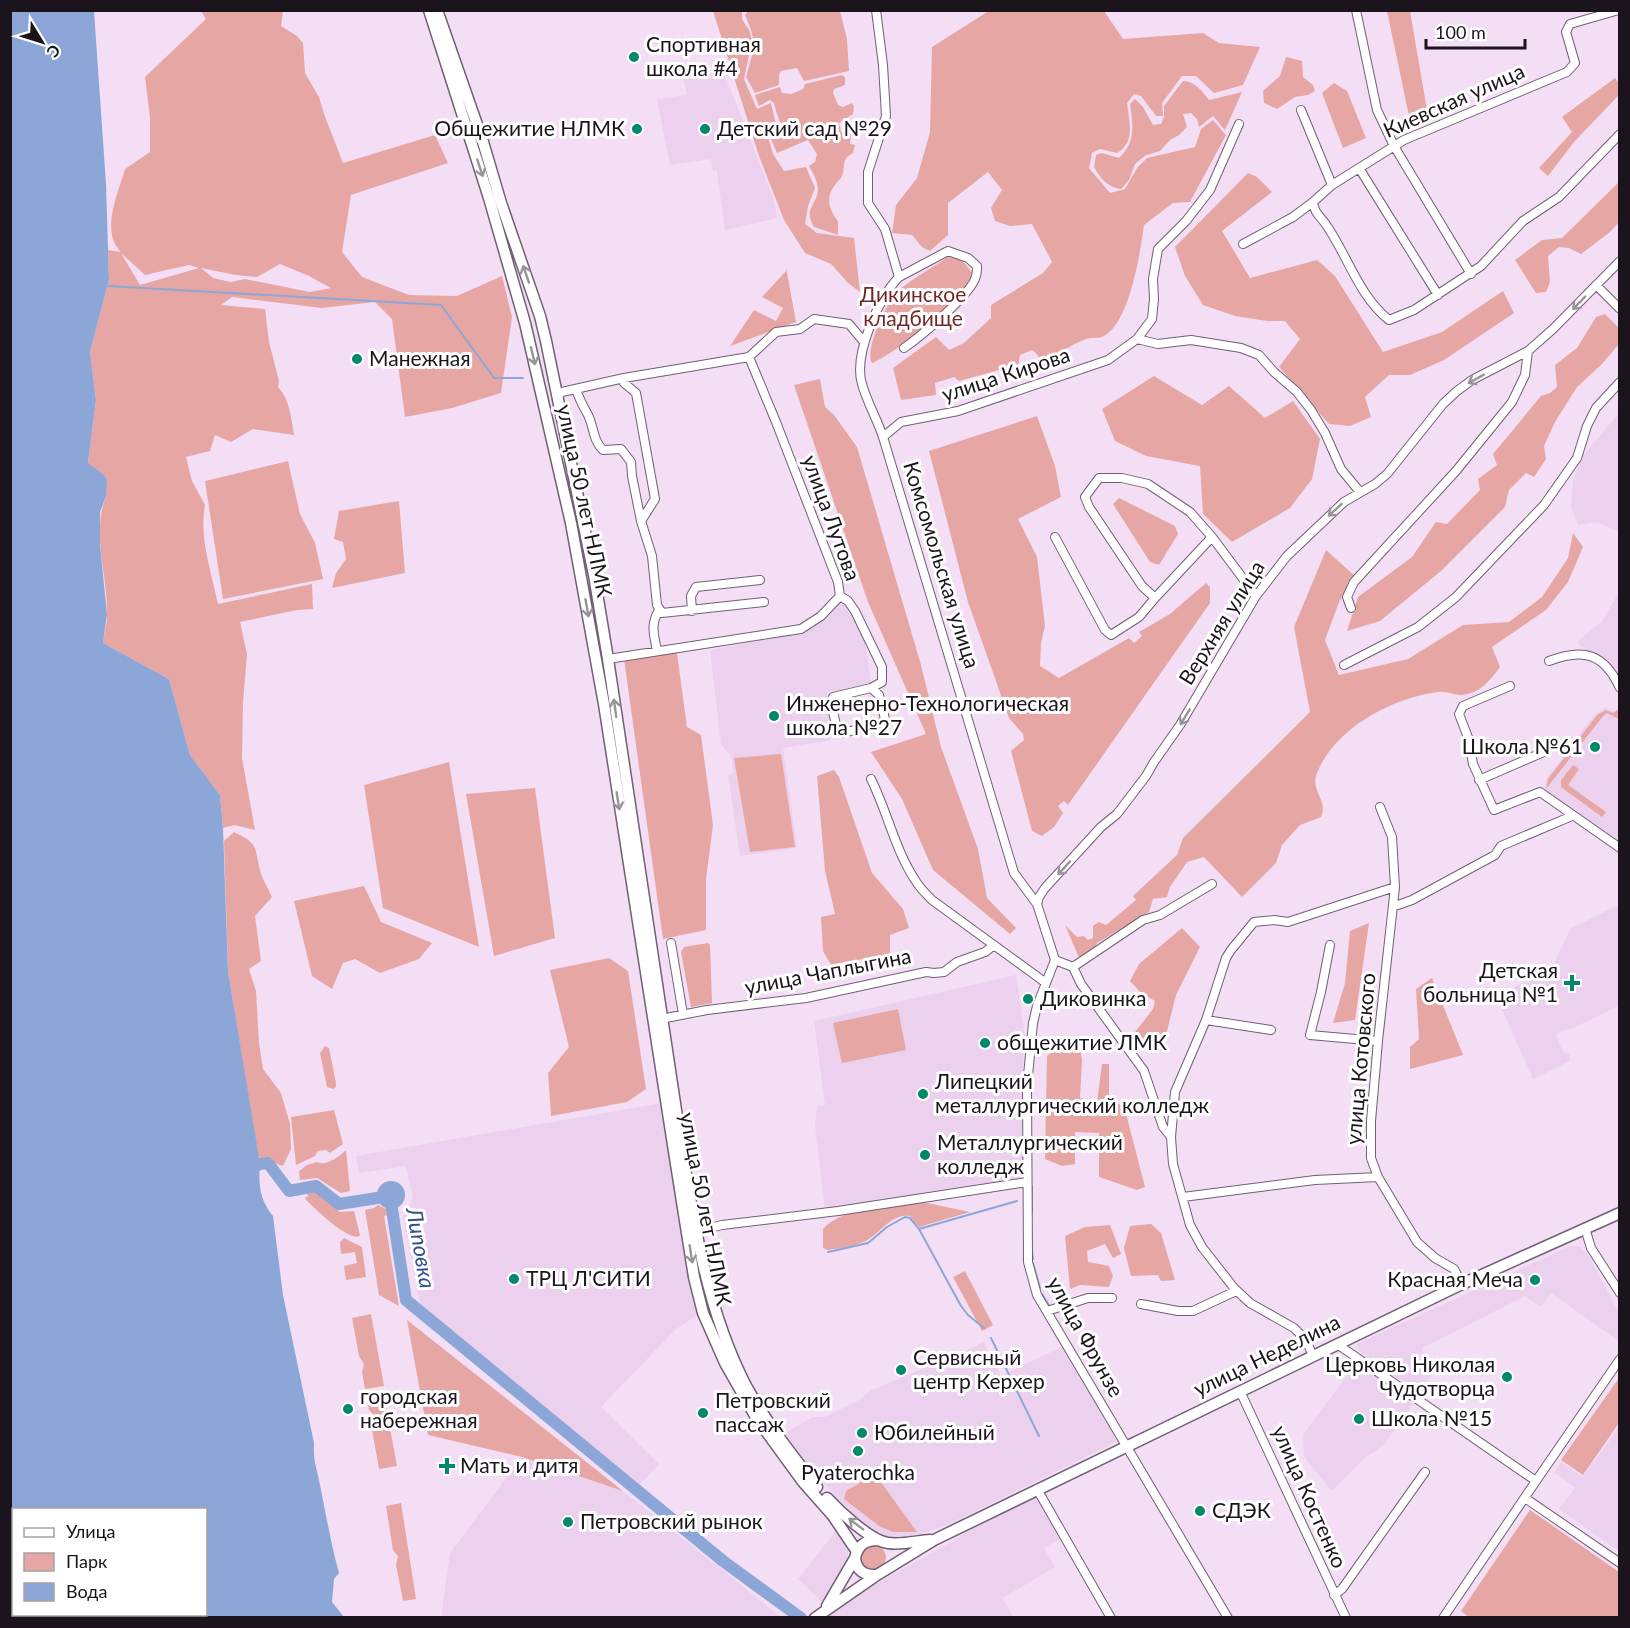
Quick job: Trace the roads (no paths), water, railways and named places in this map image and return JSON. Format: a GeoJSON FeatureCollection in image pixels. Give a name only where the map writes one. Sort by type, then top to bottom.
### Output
{"type":"FeatureCollection","features":[{"type":"Feature","properties":{"kind":"main road","name":"улица 50 лет НЛМК"},"geometry":{"type":"LineString","coordinates":[[429,10],[489,198],[525,323],[578,562],[604,704],[694,1276],[703,1313],[725,1363],[757,1419],[803,1482],[833,1516],[856,1554]]}},
{"type":"Feature","properties":{"kind":"main road","name":"улица 50 лет НЛМК"},"geometry":{"type":"LineString","coordinates":[[437,10],[540,316],[594,575],[662,1019],[697,1231],[713,1303],[730,1350],[747,1387],[779,1439],[828,1499],[848,1518],[882,1542]]}},
{"type":"Feature","properties":{"kind":"main road"},"geometry":{"type":"LineString","coordinates":[[578,562],[594,575]]}},
{"type":"Feature","properties":{"kind":"main road"},"geometry":{"type":"LineString","coordinates":[[651,1010],[654,1018],[662,1019]]}},
{"type":"Feature","properties":{"kind":"main road","name":"улица Неделина"},"geometry":{"type":"LineString","coordinates":[[825,1610],[934,1540],[1462,1284],[1620,1213]]}},
{"type":"Feature","properties":{"kind":"main road"},"geometry":{"type":"LineString","coordinates":[[815,1617],[825,1610],[862,1543],[870,1540],[882,1542],[934,1540]]}},
{"type":"Feature","properties":{"kind":"main road"},"geometry":{"type":"LineString","coordinates":[[856,1554],[858,1569],[863,1573],[881,1572],[891,1558],[882,1542]]}},
{"type":"Feature","properties":{"kind":"street"},"geometry":{"type":"LineString","coordinates":[[876,10],[886,116],[868,172],[868,203],[885,229],[899,277]]}},
{"type":"Feature","properties":{"kind":"street"},"geometry":{"type":"LineString","coordinates":[[1356,10],[1377,110],[1394,146],[1470,274]]}},
{"type":"Feature","properties":{"kind":"street","name":"Киевская улица"},"geometry":{"type":"LineString","coordinates":[[1244,244],[1293,217],[1332,185],[1404,140],[1566,72],[1575,63],[1566,32],[1570,24],[1618,10]]}},
{"type":"Feature","properties":{"kind":"street"},"geometry":{"type":"LineString","coordinates":[[1301,110],[1332,185]]}},
{"type":"Feature","properties":{"kind":"street","name":"улица Кирова"},"geometry":{"type":"LineString","coordinates":[[883,436],[901,422],[951,413],[1108,360],[1137,339],[1152,319],[1153,279],[1158,249],[1186,221],[1210,190],[1239,124]]}},
{"type":"Feature","properties":{"kind":"street"},"geometry":{"type":"LineString","coordinates":[[1313,202],[1314,211],[1326,224],[1366,297],[1389,321],[1438,296],[1481,266],[1523,220],[1559,197],[1620,134]]}},
{"type":"Feature","properties":{"kind":"street"},"geometry":{"type":"LineString","coordinates":[[1359,168],[1438,296]]}},
{"type":"Feature","properties":{"kind":"street"},"geometry":{"type":"LineString","coordinates":[[557,397],[576,389],[624,378],[749,357],[776,332],[800,329],[814,319],[849,324],[864,342],[881,300],[899,277],[948,251],[968,258],[976,266],[976,277],[962,297],[917,339],[904,348]]}},
{"type":"Feature","properties":{"kind":"street","name":"Верхняя улица"},"geometry":{"type":"LineString","coordinates":[[1037,904],[1046,888],[1101,827],[1117,814],[1146,777],[1274,570],[1344,502],[1375,484],[1387,474],[1443,404],[1457,391],[1472,380],[1528,351],[1620,261]]}},
{"type":"Feature","properties":{"kind":"street"},"geometry":{"type":"LineString","coordinates":[[1596,285],[1620,309]]}},
{"type":"Feature","properties":{"kind":"street"},"geometry":{"type":"LineString","coordinates":[[1137,339],[1158,344],[1191,340],[1241,348],[1259,355],[1297,392],[1311,410],[1341,469],[1360,492]]}},
{"type":"Feature","properties":{"kind":"street","name":"Комсомольская улица"},"geometry":{"type":"LineString","coordinates":[[864,342],[860,370],[861,383],[883,436],[1014,873],[1037,904]]}},
{"type":"Feature","properties":{"kind":"street"},"geometry":{"type":"LineString","coordinates":[[1351,608],[1347,597],[1354,582],[1456,471],[1517,393],[1526,375],[1528,351]]}},
{"type":"Feature","properties":{"kind":"street","name":"улица Лутова"},"geometry":{"type":"LineString","coordinates":[[608,659],[801,629],[821,616],[840,596],[838,582],[830,560],[749,357]]}},
{"type":"Feature","properties":{"kind":"street"},"geometry":{"type":"LineString","coordinates":[[624,378],[624,383],[636,393],[655,499],[641,521]]}},
{"type":"Feature","properties":{"kind":"street"},"geometry":{"type":"LineString","coordinates":[[1344,665],[1418,627],[1456,597],[1544,505],[1577,458],[1587,426],[1596,408],[1620,382]]}},
{"type":"Feature","properties":{"kind":"street"},"geometry":{"type":"LineString","coordinates":[[576,389],[582,406],[589,416],[598,446],[603,450],[621,449],[631,462],[641,521],[652,556],[659,610],[653,620],[657,651]]}},
{"type":"Feature","properties":{"kind":"street"},"geometry":{"type":"LineString","coordinates":[[1155,598],[1142,586],[1089,507],[1086,497],[1099,478],[1122,478],[1148,484],[1190,512],[1212,537],[1256,596]]}},
{"type":"Feature","properties":{"kind":"street"},"geometry":{"type":"LineString","coordinates":[[1055,537],[1105,630],[1111,635],[1139,617],[1212,537]]}},
{"type":"Feature","properties":{"kind":"street"},"geometry":{"type":"LineString","coordinates":[[692,611],[691,596],[696,587],[760,580]]}},
{"type":"Feature","properties":{"kind":"street"},"geometry":{"type":"LineString","coordinates":[[840,596],[848,601],[855,611],[882,668],[882,682],[871,688],[833,698],[831,703],[837,729],[843,733],[881,723],[885,719],[879,695],[871,688]]}},
{"type":"Feature","properties":{"kind":"street"},"geometry":{"type":"LineString","coordinates":[[659,610],[662,613],[692,611],[764,602]]}},
{"type":"Feature","properties":{"kind":"street"},"geometry":{"type":"LineString","coordinates":[[1549,661],[1567,654],[1596,658],[1608,666],[1620,688]]}},
{"type":"Feature","properties":{"kind":"street"},"geometry":{"type":"LineString","coordinates":[[1510,686],[1463,706],[1460,710],[1459,719],[1469,740],[1473,764],[1494,810],[1540,792],[1620,848]]}},
{"type":"Feature","properties":{"kind":"street"},"geometry":{"type":"LineString","coordinates":[[1479,780],[1546,751]]}},
{"type":"Feature","properties":{"kind":"street"},"geometry":{"type":"LineString","coordinates":[[871,779],[897,846],[917,883],[932,900],[1046,982]]}},
{"type":"Feature","properties":{"kind":"street","name":"улица Котовского"},"geometry":{"type":"LineString","coordinates":[[1380,807],[1392,837],[1395,887],[1378,1041],[1371,1121],[1371,1158],[1378,1177],[1417,1242],[1435,1258],[1455,1269],[1462,1284]]}},
{"type":"Feature","properties":{"kind":"street"},"geometry":{"type":"LineString","coordinates":[[1393,904],[1398,905],[1412,900],[1495,855],[1501,846],[1572,816]]}},
{"type":"Feature","properties":{"kind":"street"},"geometry":{"type":"LineString","coordinates":[[1073,967],[1143,920],[1160,915],[1212,884]]}},
{"type":"Feature","properties":{"kind":"street"},"geometry":{"type":"LineString","coordinates":[[1313,1356],[1306,1340],[1294,1328],[1250,1303],[1236,1291],[1202,1247],[1190,1225],[1173,1164],[1171,1137],[1175,1092],[1206,1020],[1228,954],[1254,922],[1274,920],[1288,922],[1395,887]]}},
{"type":"Feature","properties":{"kind":"street"},"geometry":{"type":"LineString","coordinates":[[1037,904],[1055,960],[1073,967],[1081,984],[1144,1071],[1163,1127],[1171,1137]]}},
{"type":"Feature","properties":{"kind":"street"},"geometry":{"type":"LineString","coordinates":[[671,943],[683,1014]]}},
{"type":"Feature","properties":{"kind":"street","name":"улица Чаплыгина"},"geometry":{"type":"LineString","coordinates":[[662,1019],[683,1014],[806,998],[926,972],[944,972],[957,962],[985,952],[994,945]]}},
{"type":"Feature","properties":{"kind":"street"},"geometry":{"type":"LineString","coordinates":[[1330,945],[1310,1035],[1378,1041]]}},
{"type":"Feature","properties":{"kind":"street","name":"улица Фрунзе"},"geometry":{"type":"LineString","coordinates":[[1055,960],[1037,1006],[1030,1041],[1027,1086],[1028,1262],[1037,1295],[1228,1617]]}},
{"type":"Feature","properties":{"kind":"street"},"geometry":{"type":"LineString","coordinates":[[1206,1020],[1272,1030]]}},
{"type":"Feature","properties":{"kind":"street"},"geometry":{"type":"LineString","coordinates":[[1183,1197],[1315,1180],[1378,1177]]}},
{"type":"Feature","properties":{"kind":"street"},"geometry":{"type":"LineString","coordinates":[[697,1231],[722,1225],[838,1211],[1027,1182]]}},
{"type":"Feature","properties":{"kind":"street"},"geometry":{"type":"LineString","coordinates":[[1585,1228],[1591,1248],[1620,1293]]}},
{"type":"Feature","properties":{"kind":"street"},"geometry":{"type":"LineString","coordinates":[[1141,1304],[1179,1311],[1193,1311],[1236,1291]]}},
{"type":"Feature","properties":{"kind":"street"},"geometry":{"type":"LineString","coordinates":[[1047,1311],[1088,1298],[1112,1298]]}},
{"type":"Feature","properties":{"kind":"street"},"geometry":{"type":"LineString","coordinates":[[1337,1344],[1536,1481]]}},
{"type":"Feature","properties":{"kind":"street"},"geometry":{"type":"LineString","coordinates":[[1443,1617],[1620,1359]]}},
{"type":"Feature","properties":{"kind":"street","name":"улица Костенко"},"geometry":{"type":"LineString","coordinates":[[1240,1391],[1346,1617]]}},
{"type":"Feature","properties":{"kind":"street"},"geometry":{"type":"LineString","coordinates":[[1334,1595],[1342,1589],[1425,1472]]}},
{"type":"Feature","properties":{"kind":"street"},"geometry":{"type":"LineString","coordinates":[[1037,1489],[1111,1617]]}},
{"type":"Feature","properties":{"kind":"street"},"geometry":{"type":"LineString","coordinates":[[1525,1498],[1620,1563]]}},
{"type":"Feature","properties":{"kind":"water"},"geometry":{"type":"Polygon","coordinates":[[[11,10],[94,11],[106,184],[109,280],[90,352],[96,400],[88,463],[107,480],[106,496],[100,512],[100,545],[107,614],[103,643],[169,679],[190,755],[220,795],[228,971],[260,1164],[260,1185],[265,1204],[273,1216],[283,1295],[339,1573],[334,1579],[332,1602],[344,1617],[11,1617],[11,10]]]}},
{"type":"Feature","properties":{"kind":"water"},"geometry":{"type":"Polygon","coordinates":[[[391,1181],[401,1185],[405,1195],[401,1205],[391,1209],[381,1205],[377,1195],[381,1185],[391,1181]]]}},
{"type":"Feature","properties":{"kind":"waterway"},"geometry":{"type":"LineString","coordinates":[[108,286],[441,305],[494,378],[523,378]]}},
{"type":"Feature","properties":{"kind":"waterway","name":"Липовка"},"geometry":{"type":"LineString","coordinates":[[246,1171],[268,1163],[289,1191],[316,1186],[339,1204],[390,1196],[406,1300],[723,1561],[801,1618]]}},
{"type":"Feature","properties":{"kind":"waterway"},"geometry":{"type":"LineString","coordinates":[[1032,1186],[1032,1212]]}},
{"type":"Feature","properties":{"kind":"waterway"},"geometry":{"type":"LineString","coordinates":[[919,1229],[1017,1201]]}},
{"type":"Feature","properties":{"kind":"waterway"},"geometry":{"type":"LineString","coordinates":[[828,1252],[868,1243],[887,1227],[905,1217],[910,1218],[919,1229],[961,1306],[984,1328]]}},
{"type":"Feature","properties":{"kind":"waterway"},"geometry":{"type":"LineString","coordinates":[[1032,1251],[1033,1259]]}},
{"type":"Feature","properties":{"kind":"waterway"},"geometry":{"type":"LineString","coordinates":[[1033,1263],[1040,1288]]}},
{"type":"Feature","properties":{"kind":"waterway"},"geometry":{"type":"LineString","coordinates":[[1042,1294],[1050,1307]]}},
{"type":"Feature","properties":{"kind":"waterway"},"geometry":{"type":"LineString","coordinates":[[991,1338],[1039,1436]]}},
{"type":"Feature","properties":{"kind":"place","name":"Спортивная школа #4"},"geometry":{"type":"Point","coordinates":[634,57]}},
{"type":"Feature","properties":{"kind":"place","name":"Общежитие НЛМК"},"geometry":{"type":"Point","coordinates":[637,129]}},
{"type":"Feature","properties":{"kind":"place","name":"Детский сад №29"},"geometry":{"type":"Point","coordinates":[705,129]}},
{"type":"Feature","properties":{"kind":"place","name":"Манежная"},"geometry":{"type":"Point","coordinates":[357,359]}},
{"type":"Feature","properties":{"kind":"place","name":"Инженерно-Технологическая школа №27"},"geometry":{"type":"Point","coordinates":[774,716]}},
{"type":"Feature","properties":{"kind":"place","name":"Школа №61"},"geometry":{"type":"Point","coordinates":[1595,747]}},
{"type":"Feature","properties":{"kind":"place","name":"Детская больница №1"},"geometry":{"type":"Point","coordinates":[1572,983]}},
{"type":"Feature","properties":{"kind":"place","name":"Диковинка"},"geometry":{"type":"Point","coordinates":[1028,999]}},
{"type":"Feature","properties":{"kind":"place","name":"общежитие ЛМК"},"geometry":{"type":"Point","coordinates":[985,1043]}},
{"type":"Feature","properties":{"kind":"place","name":"Липецкий металлургический колледж"},"geometry":{"type":"Point","coordinates":[923,1094]}},
{"type":"Feature","properties":{"kind":"place","name":"Металлургический колледж"},"geometry":{"type":"Point","coordinates":[925,1155]}},
{"type":"Feature","properties":{"kind":"place","name":"ТРЦ Л'СИТИ"},"geometry":{"type":"Point","coordinates":[514,1279]}},
{"type":"Feature","properties":{"kind":"place","name":"Красная Меча"},"geometry":{"type":"Point","coordinates":[1535,1280]}},
{"type":"Feature","properties":{"kind":"place","name":"Сервисный центр Керхер"},"geometry":{"type":"Point","coordinates":[901,1370]}},
{"type":"Feature","properties":{"kind":"place","name":"Церковь Николая Чудотворца"},"geometry":{"type":"Point","coordinates":[1507,1377]}},
{"type":"Feature","properties":{"kind":"place","name":"городская набережная"},"geometry":{"type":"Point","coordinates":[348,1409]}},
{"type":"Feature","properties":{"kind":"place","name":"Петровский пассаж"},"geometry":{"type":"Point","coordinates":[703,1413]}},
{"type":"Feature","properties":{"kind":"place","name":"Школа №15"},"geometry":{"type":"Point","coordinates":[1359,1419]}},
{"type":"Feature","properties":{"kind":"place","name":"Юбилейный"},"geometry":{"type":"Point","coordinates":[862,1433]}},
{"type":"Feature","properties":{"kind":"place","name":"Pyaterochka"},"geometry":{"type":"Point","coordinates":[858,1451]}},
{"type":"Feature","properties":{"kind":"place","name":"Мать и дитя"},"geometry":{"type":"Point","coordinates":[447,1466]}},
{"type":"Feature","properties":{"kind":"place","name":"СДЭК"},"geometry":{"type":"Point","coordinates":[1200,1511]}},
{"type":"Feature","properties":{"kind":"place","name":"Петровский рынок"},"geometry":{"type":"Point","coordinates":[568,1522]}},
{"type":"Feature","properties":{"kind":"park label","name":"Дикинское кладбище"},"geometry":{"type":"Point","coordinates":[913,307]}}]}
